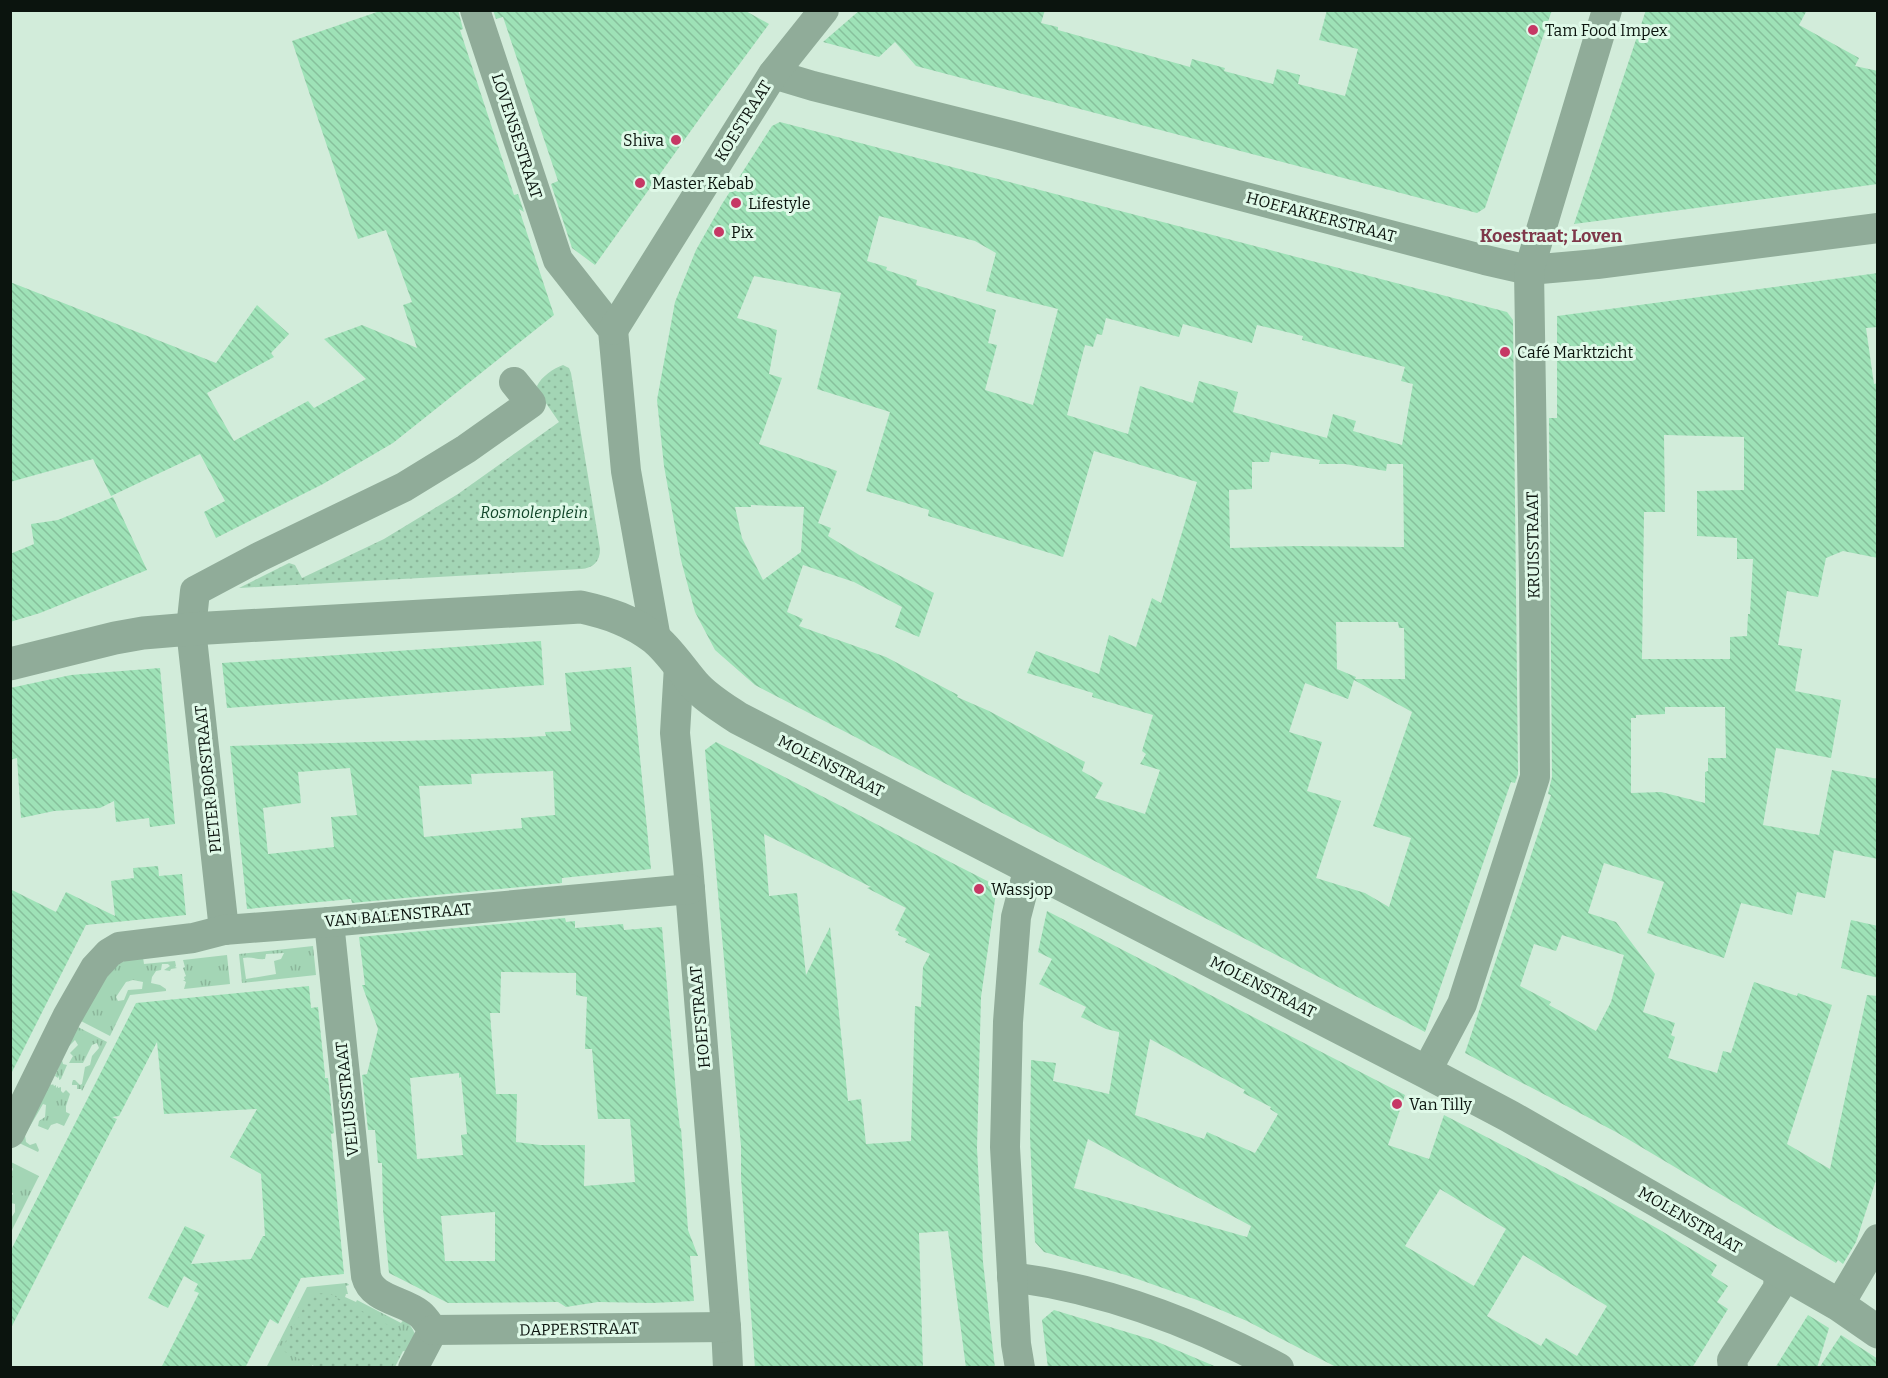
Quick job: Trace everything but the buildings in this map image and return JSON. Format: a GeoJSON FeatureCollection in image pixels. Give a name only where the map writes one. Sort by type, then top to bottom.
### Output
{"type":"FeatureCollection","features":[{"type":"Feature","properties":{"kind":"street","name":"LOVENSESTRAAT"},"geometry":{"type":"LineString","coordinates":[[475,10],[558,260],[613,330]]}},
{"type":"Feature","properties":{"kind":"street","name":"KOESTRAAT"},"geometry":{"type":"LineString","coordinates":[[613,330],[773,74],[824,10]]}},
{"type":"Feature","properties":{"kind":"street","name":"KRUISSTRAAT"},"geometry":{"type":"LineString","coordinates":[[1426,1072],[1462,1004],[1535,777],[1529,270],[1607,10]]}},
{"type":"Feature","properties":{"kind":"street","name":"HOEFAKKERSTRAAT"},"geometry":{"type":"LineString","coordinates":[[773,74],[1529,270],[1597,264],[1878,228]]}},
{"type":"Feature","properties":{"kind":"street"},"geometry":{"type":"LineString","coordinates":[[613,330],[626,471],[656,639]]}},
{"type":"Feature","properties":{"kind":"street"},"geometry":{"type":"LineString","coordinates":[[191,629],[195,591],[259,557],[404,487],[466,449],[531,403],[514,382]]}},
{"type":"Feature","properties":{"kind":"street"},"geometry":{"type":"LineString","coordinates":[[10,664],[143,633],[581,607],[610,614],[633,624],[656,639]]}},
{"type":"Feature","properties":{"kind":"street","name":"PIETER BORSTRAAT"},"geometry":{"type":"LineString","coordinates":[[191,629],[224,930]]}},
{"type":"Feature","properties":{"kind":"street","name":"MOLENSTRAAT"},"geometry":{"type":"LineString","coordinates":[[656,639],[695,686],[738,718],[1509,1116],[1839,1305],[1878,1332]]}},
{"type":"Feature","properties":{"kind":"street","name":"HOEFSTRAAT"},"geometry":{"type":"LineString","coordinates":[[679,666],[675,733],[690,889],[728,1368]]}},
{"type":"Feature","properties":{"kind":"street"},"geometry":{"type":"LineString","coordinates":[[1020,1368],[1016,1344],[1005,1147],[1008,1022],[1016,917],[1029,867]]}},
{"type":"Feature","properties":{"kind":"street","name":"VAN BALENSTRAAT"},"geometry":{"type":"LineString","coordinates":[[11,1131],[67,1017],[95,968],[109,953],[119,948],[193,938],[224,930],[690,889]]}},
{"type":"Feature","properties":{"kind":"street","name":"VELIUSSTRAAT"},"geometry":{"type":"LineString","coordinates":[[329,922],[366,1276],[371,1287],[378,1293],[420,1314],[433,1330]]}},
{"type":"Feature","properties":{"kind":"street"},"geometry":{"type":"LineString","coordinates":[[1839,1305],[1878,1239]]}},
{"type":"Feature","properties":{"kind":"street"},"geometry":{"type":"LineString","coordinates":[[1733,1368],[1732,1360],[1778,1288],[1779,1272]]}},
{"type":"Feature","properties":{"kind":"street"},"geometry":{"type":"LineString","coordinates":[[1012,1276],[1046,1281],[1148,1310],[1220,1338],[1279,1368]]}},
{"type":"Feature","properties":{"kind":"street","name":"DAPPERSTRAAT"},"geometry":{"type":"LineString","coordinates":[[433,1330],[726,1327]]}},
{"type":"Feature","properties":{"kind":"street"},"geometry":{"type":"LineString","coordinates":[[413,1368],[433,1330]]}},
{"type":"Feature","properties":{"kind":"green space","name":"Rosmolenplein"},"geometry":{"type":"Polygon","coordinates":[[[563,365],[569,368],[571,373],[600,549],[599,557],[592,566],[581,569],[239,588],[289,563],[295,565],[302,578],[384,539],[458,494],[559,422],[539,393],[537,386],[548,373],[563,365]]]}},
{"type":"Feature","properties":{"kind":"green space"},"geometry":{"type":"Polygon","coordinates":[[[313,946],[316,975],[242,983],[239,954],[313,946]],[[284,953],[266,954],[265,959],[243,958],[246,979],[276,974],[274,961],[281,959],[284,953]]]}},
{"type":"Feature","properties":{"kind":"green space"},"geometry":{"type":"Polygon","coordinates":[[[142,951],[144,964],[175,961],[177,968],[170,971],[164,970],[170,966],[162,964],[161,970],[156,971],[152,977],[151,983],[160,985],[166,991],[130,995],[110,1036],[79,1020],[105,972],[142,951]],[[133,980],[126,982],[116,997],[118,1001],[124,1000],[128,990],[142,989],[143,982],[133,980]]]}},
{"type":"Feature","properties":{"kind":"green space"},"geometry":{"type":"Polygon","coordinates":[[[227,955],[230,984],[184,989],[186,982],[183,980],[186,976],[183,960],[227,955]]]}},
{"type":"Feature","properties":{"kind":"green space"},"geometry":{"type":"Polygon","coordinates":[[[76,1026],[107,1042],[82,1091],[72,1083],[75,1080],[80,1085],[82,1084],[85,1067],[90,1065],[92,1056],[99,1048],[97,1043],[92,1045],[83,1063],[69,1063],[73,1056],[70,1053],[78,1045],[75,1040],[68,1047],[62,1060],[63,1064],[67,1065],[61,1079],[55,1076],[76,1026]]]}},
{"type":"Feature","properties":{"kind":"green space"},"geometry":{"type":"Polygon","coordinates":[[[50,1084],[56,1085],[56,1088],[61,1087],[63,1093],[66,1090],[70,1094],[66,1112],[70,1114],[64,1126],[57,1123],[51,1125],[48,1130],[38,1126],[39,1121],[45,1117],[46,1105],[43,1104],[25,1135],[26,1142],[30,1145],[36,1143],[38,1152],[17,1142],[50,1084]]]}},
{"type":"Feature","properties":{"kind":"green space"},"geometry":{"type":"Polygon","coordinates":[[[11,1162],[39,1176],[11,1232],[11,1218],[15,1212],[15,1204],[11,1203],[13,1194],[10,1182],[13,1169],[11,1162]]]}},
{"type":"Feature","properties":{"kind":"green space"},"geometry":{"type":"Polygon","coordinates":[[[347,1283],[349,1285],[346,1286],[348,1294],[345,1297],[356,1302],[357,1300],[401,1323],[404,1319],[409,1324],[415,1334],[411,1353],[403,1351],[395,1367],[344,1367],[318,1357],[311,1367],[266,1368],[307,1287],[347,1283]]]}},
{"type":"Feature","properties":{"kind":"green space"},"geometry":{"type":"Polygon","coordinates":[[[328,1293],[409,1336],[392,1367],[316,1367],[281,1350],[311,1294],[328,1293]]]}},
{"type":"Feature","properties":{"kind":"place","name":"Tam Food Impex"},"geometry":{"type":"Point","coordinates":[1533,30]}},
{"type":"Feature","properties":{"kind":"place","name":"Shiva"},"geometry":{"type":"Point","coordinates":[676,140]}},
{"type":"Feature","properties":{"kind":"place","name":"Master Kebab"},"geometry":{"type":"Point","coordinates":[640,183]}},
{"type":"Feature","properties":{"kind":"place","name":"Lifestyle"},"geometry":{"type":"Point","coordinates":[736,203]}},
{"type":"Feature","properties":{"kind":"place","name":"Pix"},"geometry":{"type":"Point","coordinates":[719,232]}},
{"type":"Feature","properties":{"kind":"place","name":"Café Marktzicht"},"geometry":{"type":"Point","coordinates":[1505,352]}},
{"type":"Feature","properties":{"kind":"place","name":"Wassjop"},"geometry":{"type":"Point","coordinates":[979,889]}},
{"type":"Feature","properties":{"kind":"place","name":"Van Tilly"},"geometry":{"type":"Point","coordinates":[1397,1104]}},
{"type":"Feature","properties":{"kind":"district","name":"Koestraat; Loven"},"geometry":{"type":"Point","coordinates":[1551,236]}}]}
